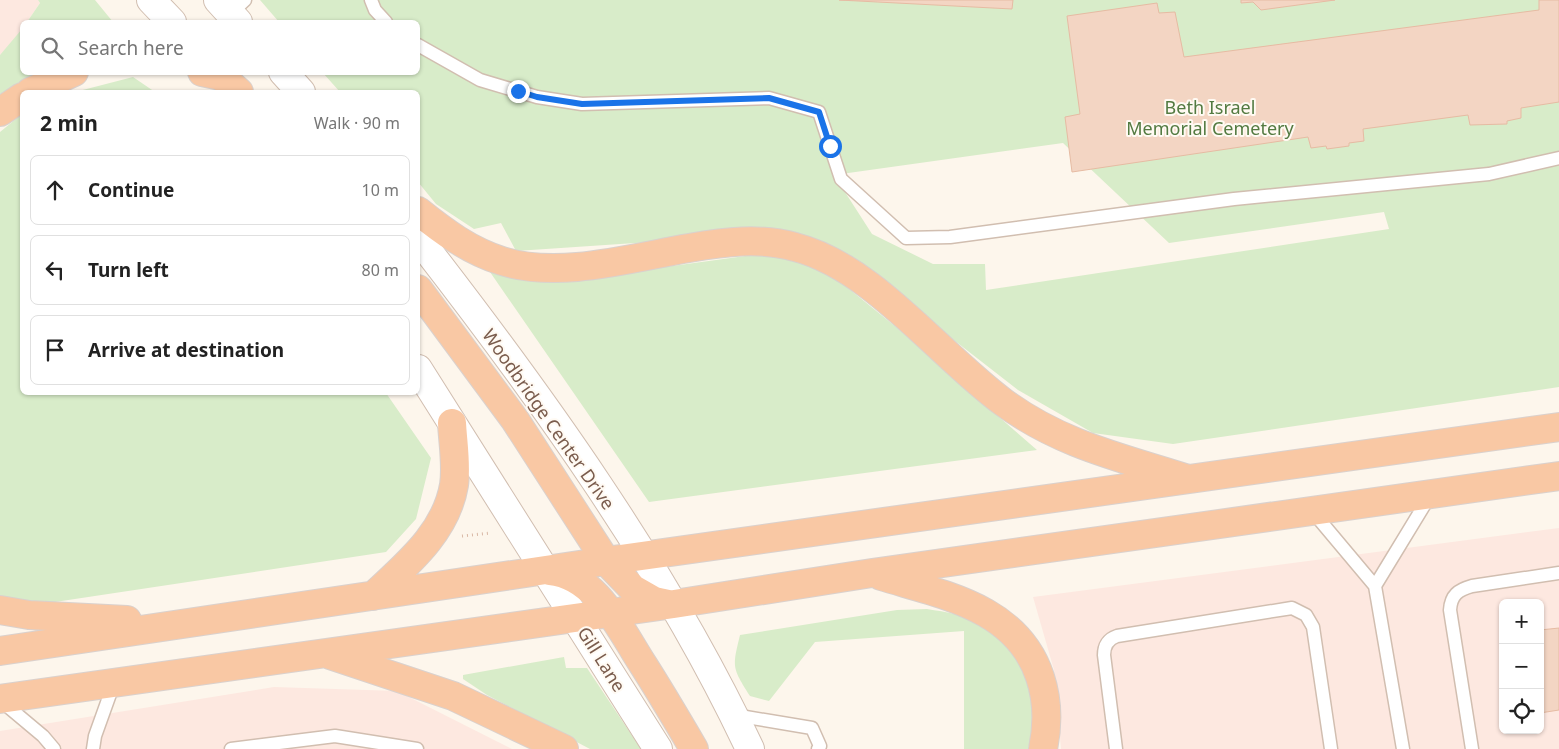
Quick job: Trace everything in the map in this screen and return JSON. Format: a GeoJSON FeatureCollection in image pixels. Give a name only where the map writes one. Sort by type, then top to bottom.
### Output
{"type":"FeatureCollection","features":[{"type":"Feature","properties":{"kind":"highway"},"geometry":{"type":"LineString","coordinates":[[34,90],[67,75]]}},
{"type":"Feature","properties":{"kind":"highway"},"geometry":{"type":"LineString","coordinates":[[0,112],[20,98]]}},
{"type":"Feature","properties":{"kind":"highway"},"geometry":{"type":"LineString","coordinates":[[420,212],[463,244],[491,257],[522,266],[544,268],[587,265],[738,242],[773,242],[813,252],[850,271],[1002,401],[1040,426],[1071,442],[1193,480]]}},
{"type":"Feature","properties":{"kind":"highway"},"geometry":{"type":"LineString","coordinates":[[420,292],[515,420],[606,561],[633,589],[643,596],[654,602],[674,604]]}},
{"type":"Feature","properties":{"kind":"highway"},"geometry":{"type":"LineString","coordinates":[[373,596],[422,548],[446,511],[454,484],[452,423]]}},
{"type":"Feature","properties":{"kind":"highway"},"geometry":{"type":"LineString","coordinates":[[0,651],[606,561],[1559,428]]}},
{"type":"Feature","properties":{"kind":"highway"},"geometry":{"type":"LineString","coordinates":[[0,700],[322,652],[611,613],[1559,476]]}},
{"type":"Feature","properties":{"kind":"highway"},"geometry":{"type":"LineString","coordinates":[[545,570],[560,572],[575,579],[595,595],[611,613],[694,749]]}},
{"type":"Feature","properties":{"kind":"highway"},"geometry":{"type":"LineString","coordinates":[[872,574],[966,602],[983,610],[1012,631],[1033,658],[1044,690],[1047,708],[1043,749]]}},
{"type":"Feature","properties":{"kind":"highway"},"geometry":{"type":"LineString","coordinates":[[0,610],[29,615],[189,624]]}},
{"type":"Feature","properties":{"kind":"highway"},"geometry":{"type":"LineString","coordinates":[[322,652],[440,691],[498,716],[564,749]]}},
{"type":"Feature","properties":{"kind":"street"},"geometry":{"type":"LineString","coordinates":[[151,0],[170,20]]}},
{"type":"Feature","properties":{"kind":"street"},"geometry":{"type":"LineString","coordinates":[[286,75],[299,90]]}},
{"type":"Feature","properties":{"kind":"street","name":"Woodbridge Center Drive"},"geometry":{"type":"LineString","coordinates":[[420,241],[531,388],[674,604]]}},
{"type":"Feature","properties":{"kind":"street"},"geometry":{"type":"LineString","coordinates":[[420,372],[545,570]]}},
{"type":"Feature","properties":{"kind":"street","name":"Gill Lane"},"geometry":{"type":"LineString","coordinates":[[545,570],[658,749]]}},
{"type":"Feature","properties":{"kind":"street"},"geometry":{"type":"LineString","coordinates":[[674,604],[734,715],[750,749]]}},
{"type":"Feature","properties":{"kind":"lane"},"geometry":{"type":"LineString","coordinates":[[371,0],[375,10],[384,20]]}},
{"type":"Feature","properties":{"kind":"lane"},"geometry":{"type":"LineString","coordinates":[[420,46],[480,80],[537,97],[582,104],[769,98],[819,112],[841,179],[906,238],[950,237],[1234,199],[1489,174],[1559,158]]}},
{"type":"Feature","properties":{"kind":"lane"},"geometry":{"type":"LineString","coordinates":[[1375,586],[1432,494]]}},
{"type":"Feature","properties":{"kind":"lane"},"geometry":{"type":"LineString","coordinates":[[1312,511],[1375,586],[1403,749]]}},
{"type":"Feature","properties":{"kind":"lane"},"geometry":{"type":"LineString","coordinates":[[1472,749],[1450,610],[1453,597],[1459,590],[1472,586],[1559,573]]}},
{"type":"Feature","properties":{"kind":"lane"},"geometry":{"type":"LineString","coordinates":[[1116,749],[1104,655],[1105,647],[1110,640],[1117,636],[1167,627],[1292,608],[1303,612],[1311,622],[1331,749]]}},
{"type":"Feature","properties":{"kind":"lane"},"geometry":{"type":"LineString","coordinates":[[93,749],[114,682]]}},
{"type":"Feature","properties":{"kind":"lane"},"geometry":{"type":"LineString","coordinates":[[0,700],[43,736],[54,749]]}},
{"type":"Feature","properties":{"kind":"lane"},"geometry":{"type":"LineString","coordinates":[[734,715],[812,728],[820,746],[818,749]]}},
{"type":"Feature","properties":{"kind":"lane"},"geometry":{"type":"LineString","coordinates":[[232,749],[335,736],[411,748]]}},
{"type":"Feature","properties":{"kind":"path"},"geometry":{"type":"LineString","coordinates":[[458,536],[491,533]]}},
{"type":"Feature","properties":{"kind":"shaded area"},"geometry":{"type":"Polygon","coordinates":[[[0,0],[38,0],[40,3],[28,20],[20,20],[20,32],[15,41],[0,55],[0,0]]]}},
{"type":"Feature","properties":{"kind":"shaded area"},"geometry":{"type":"Polygon","coordinates":[[[1559,528],[1559,749],[1061,749],[1054,670],[1033,597],[1559,528]]]}},
{"type":"Feature","properties":{"kind":"shaded area"},"geometry":{"type":"Polygon","coordinates":[[[274,687],[397,691],[512,749],[0,749],[0,731],[274,687]]]}},
{"type":"Feature","properties":{"kind":"green space"},"geometry":{"type":"Polygon","coordinates":[[[38,0],[95,0],[111,20],[28,20],[40,3],[38,0]]]}},
{"type":"Feature","properties":{"kind":"green space","name":"Beth Israel Memorial Cemetery"},"geometry":{"type":"Polygon","coordinates":[[[260,0],[1559,0],[1559,387],[1173,444],[1093,433],[1018,390],[842,253],[665,241],[516,251],[501,223],[474,229],[436,204],[420,184],[420,90],[338,90],[325,75],[420,75],[420,20],[277,20],[260,0]],[[1063,143],[834,175],[872,234],[933,264],[985,264],[986,290],[1389,229],[1384,212],[1169,243],[1063,143]]]}},
{"type":"Feature","properties":{"kind":"green space"},"geometry":{"type":"Polygon","coordinates":[[[20,31],[20,75],[33,75],[0,94],[0,55],[20,31]]]}},
{"type":"Feature","properties":{"kind":"green space"},"geometry":{"type":"Polygon","coordinates":[[[133,77],[152,90],[83,90],[133,77]]]}},
{"type":"Feature","properties":{"kind":"green space"},"geometry":{"type":"Polygon","coordinates":[[[20,116],[20,395],[387,395],[431,458],[416,519],[386,552],[35,605],[0,596],[0,132],[20,116]]]}},
{"type":"Feature","properties":{"kind":"green space"},"geometry":{"type":"Polygon","coordinates":[[[767,253],[827,271],[896,327],[1037,450],[649,502],[490,272],[563,281],[767,253]]]}},
{"type":"Feature","properties":{"kind":"green space"},"geometry":{"type":"Polygon","coordinates":[[[927,609],[970,618],[998,634],[1010,646],[1020,661],[1031,696],[1032,732],[1028,749],[964,749],[964,631],[815,642],[769,701],[750,696],[735,667],[740,635],[897,610],[927,609]]]}},
{"type":"Feature","properties":{"kind":"green space"},"geometry":{"type":"Polygon","coordinates":[[[564,657],[566,668],[587,668],[641,749],[590,749],[487,695],[463,679],[463,675],[564,657]]]}},
{"type":"Feature","properties":{"kind":"building"},"geometry":{"type":"Polygon","coordinates":[[[839,0],[1013,0],[1012,9],[839,0]]]}},
{"type":"Feature","properties":{"kind":"building"},"geometry":{"type":"Polygon","coordinates":[[[1241,0],[1335,0],[1261,10],[1253,2],[1241,3],[1241,0]]]}},
{"type":"Feature","properties":{"kind":"building"},"geometry":{"type":"Polygon","coordinates":[[[1539,0],[1559,0],[1559,102],[1521,108],[1521,118],[1507,121],[1507,124],[1470,125],[1468,115],[1363,129],[1364,141],[1349,143],[1349,146],[1327,149],[1326,146],[1311,148],[1308,137],[1072,172],[1065,117],[1080,114],[1067,16],[1157,3],[1159,13],[1175,12],[1184,57],[1539,10],[1539,0]]]}},
{"type":"Feature","properties":{"kind":"building"},"geometry":{"type":"Polygon","coordinates":[[[1559,628],[1559,710],[1544,712],[1544,644],[1544,630],[1559,628]]]}},
{"type":"Feature","properties":{"kind":"route"},"geometry":{"type":"LineString","coordinates":[[518,91],[537,97],[582,104],[769,98],[819,112],[830,146]]}}]}
